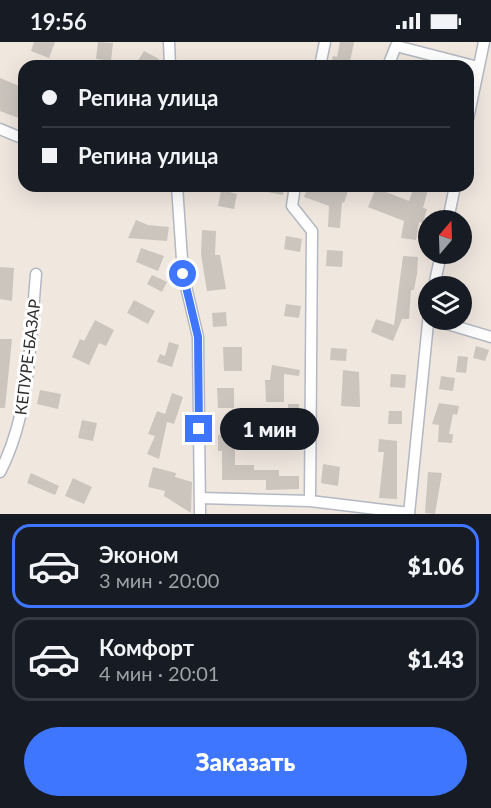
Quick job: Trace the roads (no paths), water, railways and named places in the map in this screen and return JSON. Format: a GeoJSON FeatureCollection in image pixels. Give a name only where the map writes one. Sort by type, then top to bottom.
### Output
{"type":"FeatureCollection","features":[{"type":"Feature","properties":{"kind":"street"},"geometry":{"type":"LineString","coordinates":[[169,42],[170,60]]}},
{"type":"Feature","properties":{"kind":"street"},"geometry":{"type":"LineString","coordinates":[[322,60],[326,42]]}},
{"type":"Feature","properties":{"kind":"street"},"geometry":{"type":"LineString","coordinates":[[390,60],[396,46],[451,60]]}},
{"type":"Feature","properties":{"kind":"street"},"geometry":{"type":"LineString","coordinates":[[474,88],[485,48]]}},
{"type":"Feature","properties":{"kind":"street"},"geometry":{"type":"LineString","coordinates":[[474,66],[478,67]]}},
{"type":"Feature","properties":{"kind":"street"},"geometry":{"type":"LineString","coordinates":[[0,129],[18,136]]}},
{"type":"Feature","properties":{"kind":"street"},"geometry":{"type":"LineString","coordinates":[[177,192],[183,274],[198,337],[200,514]]}},
{"type":"Feature","properties":{"kind":"street"},"geometry":{"type":"LineString","coordinates":[[294,192],[292,206],[312,231],[310,501]]}},
{"type":"Feature","properties":{"kind":"street"},"geometry":{"type":"LineString","coordinates":[[450,210],[453,192]]}},
{"type":"Feature","properties":{"kind":"street","name":"КЕПУРЕ-БАЗАР"},"geometry":{"type":"LineString","coordinates":[[0,472],[18,429],[26,387],[36,274]]}},
{"type":"Feature","properties":{"kind":"street"},"geometry":{"type":"LineString","coordinates":[[200,498],[310,501],[409,513],[429,330]]}},
{"type":"Feature","properties":{"kind":"street"},"geometry":{"type":"LineString","coordinates":[[470,330],[491,337]]}}]}
